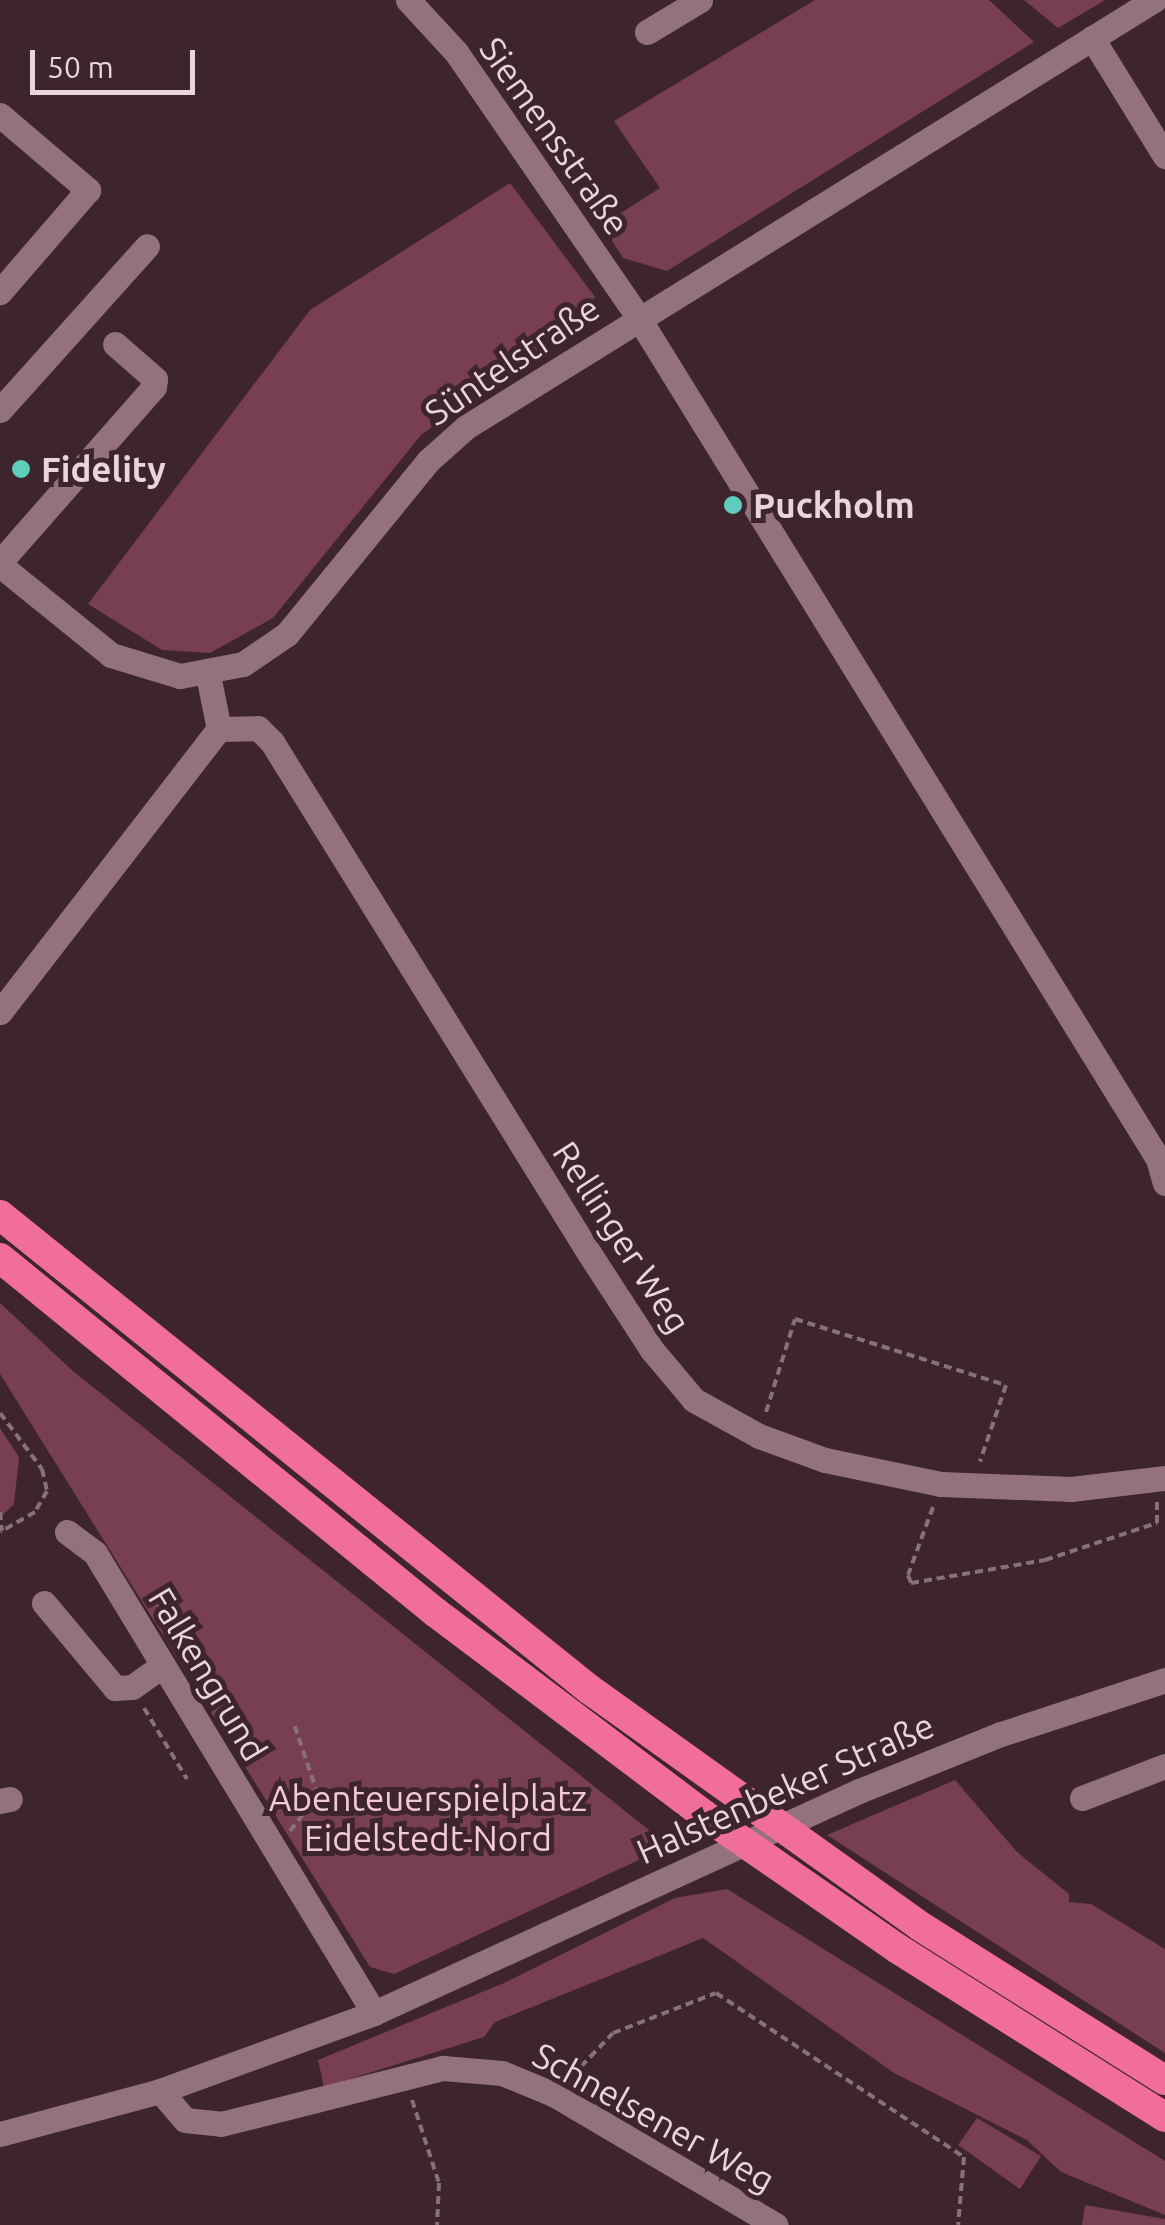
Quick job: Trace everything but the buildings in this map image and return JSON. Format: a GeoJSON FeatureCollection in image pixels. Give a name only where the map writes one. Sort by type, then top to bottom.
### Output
{"type":"FeatureCollection","features":[{"type":"Feature","properties":{"kind":"highway"},"geometry":{"type":"LineString","coordinates":[[0,1215],[456,1586],[695,1767],[920,1926],[1165,2080]]}},
{"type":"Feature","properties":{"kind":"highway"},"geometry":{"type":"LineString","coordinates":[[0,1258],[435,1612],[688,1803],[898,1949],[1165,2117]]}},
{"type":"Feature","properties":{"kind":"street","name":"Siemensstraße"},"geometry":{"type":"LineString","coordinates":[[408,0],[456,52],[638,317]]}},
{"type":"Feature","properties":{"kind":"street"},"geometry":{"type":"LineString","coordinates":[[647,32],[700,0]]}},
{"type":"Feature","properties":{"kind":"street","name":"Süntelstraße"},"geometry":{"type":"LineString","coordinates":[[208,674],[243,664],[287,634],[448,440],[638,317],[1154,0]]}},
{"type":"Feature","properties":{"kind":"street"},"geometry":{"type":"LineString","coordinates":[[1092,38],[1165,156]]}},
{"type":"Feature","properties":{"kind":"street"},"geometry":{"type":"LineString","coordinates":[[0,115],[88,190],[0,292]]}},
{"type":"Feature","properties":{"kind":"street"},"geometry":{"type":"LineString","coordinates":[[0,410],[147,246]]}},
{"type":"Feature","properties":{"kind":"street"},"geometry":{"type":"LineString","coordinates":[[638,317],[1162,1166]]}},
{"type":"Feature","properties":{"kind":"street"},"geometry":{"type":"LineString","coordinates":[[0,1012],[219,729],[208,674],[148,670],[111,655],[0,563],[154,387],[155,379],[115,344]]}},
{"type":"Feature","properties":{"kind":"street","name":"Rellinger Weg"},"geometry":{"type":"LineString","coordinates":[[219,729],[258,728],[272,742],[652,1350],[694,1400],[759,1436],[826,1460],[941,1484],[1071,1489],[1160,1479]]}},
{"type":"Feature","properties":{"kind":"street","name":"Falkengrund"},"geometry":{"type":"LineString","coordinates":[[67,1532],[95,1553],[269,1846],[381,2010]]}},
{"type":"Feature","properties":{"kind":"street"},"geometry":{"type":"LineString","coordinates":[[44,1603],[104,1681],[132,1687],[162,1666]]}},
{"type":"Feature","properties":{"kind":"street","name":"Halstenbeker Straße"},"geometry":{"type":"LineString","coordinates":[[381,2010],[859,1791],[1001,1734],[1165,1680]]}},
{"type":"Feature","properties":{"kind":"street"},"geometry":{"type":"LineString","coordinates":[[1082,1798],[1165,1766]]}},
{"type":"Feature","properties":{"kind":"street"},"geometry":{"type":"LineString","coordinates":[[0,2134],[160,2091],[381,2010]]}},
{"type":"Feature","properties":{"kind":"street","name":"Schnelsener Weg"},"geometry":{"type":"LineString","coordinates":[[160,2091],[185,2120],[222,2124],[404,2076],[482,2069],[555,2095],[776,2225]]}},
{"type":"Feature","properties":{"kind":"path"},"geometry":{"type":"LineString","coordinates":[[759,1436],[795,1318],[1006,1385],[971,1487]]}},
{"type":"Feature","properties":{"kind":"path"},"geometry":{"type":"LineString","coordinates":[[0,1414],[42,1469],[47,1490],[35,1512],[1,1532],[0,1512]]}},
{"type":"Feature","properties":{"kind":"path"},"geometry":{"type":"LineString","coordinates":[[941,1484],[908,1575],[912,1583],[1045,1560],[1157,1522],[1160,1479]]}},
{"type":"Feature","properties":{"kind":"path"},"geometry":{"type":"LineString","coordinates":[[132,1687],[187,1779]]}},
{"type":"Feature","properties":{"kind":"path"},"geometry":{"type":"LineString","coordinates":[[269,1846],[302,1820],[318,1795],[294,1724]]}},
{"type":"Feature","properties":{"kind":"path"},"geometry":{"type":"LineString","coordinates":[[555,2095],[614,2033],[716,1993],[964,2157],[958,2225]]}},
{"type":"Feature","properties":{"kind":"path"},"geometry":{"type":"LineString","coordinates":[[404,2076],[439,2183],[437,2225]]}},
{"type":"Feature","properties":{"kind":"green space"},"geometry":{"type":"Polygon","coordinates":[[[815,0],[989,0],[1034,42],[667,271],[623,258],[602,225],[660,188],[614,121],[815,0]]]}},
{"type":"Feature","properties":{"kind":"green space"},"geometry":{"type":"Polygon","coordinates":[[[1024,0],[1105,0],[1058,28],[1024,0]]]}},
{"type":"Feature","properties":{"kind":"green space"},"geometry":{"type":"Polygon","coordinates":[[[510,183],[595,297],[588,318],[421,435],[273,618],[210,653],[162,650],[88,604],[310,310],[510,183]]]}},
{"type":"Feature","properties":{"kind":"green space","name":"Abenteuerspielplatz Eidelstedt-Nord"},"geometry":{"type":"Polygon","coordinates":[[[0,1303],[74,1372],[669,1846],[394,1974],[370,1967],[0,1374],[0,1303]]]}},
{"type":"Feature","properties":{"kind":"green space"},"geometry":{"type":"Polygon","coordinates":[[[0,1428],[19,1457],[14,1504],[0,1518],[0,1428]]]}},
{"type":"Feature","properties":{"kind":"green space"},"geometry":{"type":"Polygon","coordinates":[[[955,1780],[1017,1852],[1069,1894],[1069,1902],[1091,1904],[1165,1949],[1165,2053],[827,1835],[955,1780]]]}},
{"type":"Feature","properties":{"kind":"green space"},"geometry":{"type":"Polygon","coordinates":[[[727,1889],[1165,2161],[1165,2215],[1061,2172],[1027,2140],[894,2073],[703,1938],[495,2022],[484,2037],[324,2087],[318,2060],[504,1983],[675,1898],[727,1889]]]}},
{"type":"Feature","properties":{"kind":"green space"},"geometry":{"type":"Polygon","coordinates":[[[977,2118],[1041,2156],[1020,2189],[958,2145],[977,2118]]]}},
{"type":"Feature","properties":{"kind":"green space"},"geometry":{"type":"Polygon","coordinates":[[[1085,2205],[1165,2219],[1165,2225],[1082,2225],[1085,2205]]]}},
{"type":"Feature","properties":{"kind":"place","name":"Fidelity"},"geometry":{"type":"Point","coordinates":[21,469]}},
{"type":"Feature","properties":{"kind":"place","name":"Puckholm"},"geometry":{"type":"Point","coordinates":[733,505]}}]}
